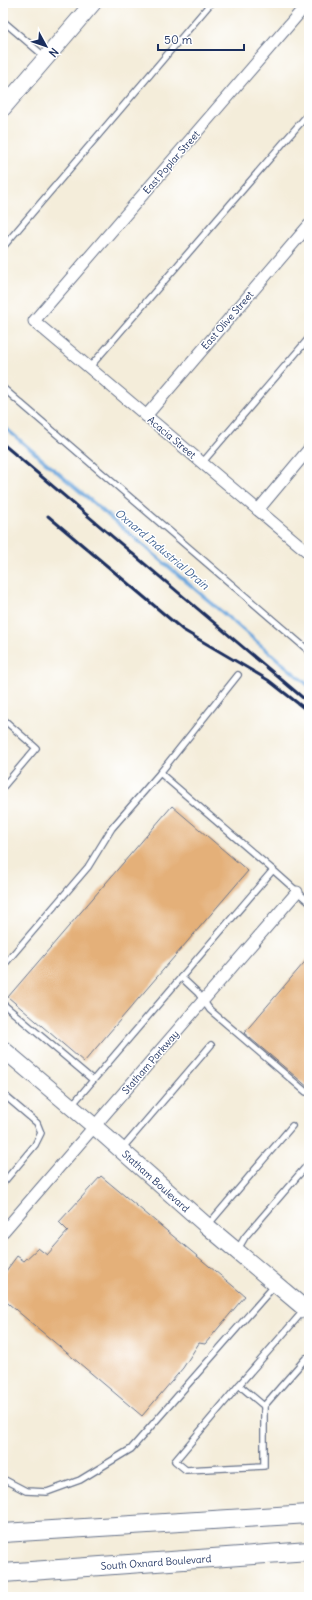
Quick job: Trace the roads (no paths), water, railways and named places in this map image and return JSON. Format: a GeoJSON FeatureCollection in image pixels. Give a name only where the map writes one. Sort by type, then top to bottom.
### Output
{"type":"FeatureCollection","features":[{"type":"Feature","properties":{"kind":"main road"},"geometry":{"type":"LineString","coordinates":[[3,1533],[309,1514]]}},
{"type":"Feature","properties":{"kind":"main road","name":"South Oxnard Boulevard"},"geometry":{"type":"LineString","coordinates":[[3,1573],[309,1551]]}},
{"type":"Feature","properties":{"kind":"street","name":"East Poplar Street"},"geometry":{"type":"LineString","coordinates":[[34,321],[308,3]]}},
{"type":"Feature","properties":{"kind":"street"},"geometry":{"type":"LineString","coordinates":[[3,108],[46,58],[88,5]]}},
{"type":"Feature","properties":{"kind":"street","name":"East Olive Street"},"geometry":{"type":"LineString","coordinates":[[146,416],[309,225]]}},
{"type":"Feature","properties":{"kind":"street","name":"Acacia Street"},"geometry":{"type":"LineString","coordinates":[[34,321],[309,553]]}},
{"type":"Feature","properties":{"kind":"street"},"geometry":{"type":"LineString","coordinates":[[258,510],[309,449]]}},
{"type":"Feature","properties":{"kind":"street","name":"Statham Parkway"},"geometry":{"type":"LineString","coordinates":[[3,1232],[297,892]]}},
{"type":"Feature","properties":{"kind":"street","name":"Statham Boulevard"},"geometry":{"type":"LineString","coordinates":[[3,1049],[94,1126],[206,1226],[307,1310]]}},
{"type":"Feature","properties":{"kind":"lane"},"geometry":{"type":"LineString","coordinates":[[3,247],[211,3]]}},
{"type":"Feature","properties":{"kind":"lane"},"geometry":{"type":"LineString","coordinates":[[3,21],[46,58]]}},
{"type":"Feature","properties":{"kind":"lane"},"geometry":{"type":"LineString","coordinates":[[89,368],[309,113]]}},
{"type":"Feature","properties":{"kind":"lane"},"geometry":{"type":"LineString","coordinates":[[202,463],[309,338]]}},
{"type":"Feature","properties":{"kind":"lane"},"geometry":{"type":"LineString","coordinates":[[3,388],[309,651]]}},
{"type":"Feature","properties":{"kind":"lane"},"geometry":{"type":"LineString","coordinates":[[3,966],[88,867],[112,828],[160,773],[238,675]]}},
{"type":"Feature","properties":{"kind":"lane"},"geometry":{"type":"LineString","coordinates":[[3,719],[36,748],[3,787]]}},
{"type":"Feature","properties":{"kind":"lane"},"geometry":{"type":"LineString","coordinates":[[160,773],[309,902]]}},
{"type":"Feature","properties":{"kind":"lane"},"geometry":{"type":"LineString","coordinates":[[71,1107],[273,870]]}},
{"type":"Feature","properties":{"kind":"lane"},"geometry":{"type":"LineString","coordinates":[[181,978],[198,993],[216,1015],[306,1092],[309,1092]]}},
{"type":"Feature","properties":{"kind":"lane"},"geometry":{"type":"LineString","coordinates":[[3,1004],[94,1080]]}},
{"type":"Feature","properties":{"kind":"lane"},"geometry":{"type":"LineString","coordinates":[[121,1150],[211,1045]]}},
{"type":"Feature","properties":{"kind":"lane"},"geometry":{"type":"LineString","coordinates":[[3,1094],[37,1123],[41,1133],[35,1144],[3,1183]]}},
{"type":"Feature","properties":{"kind":"lane"},"geometry":{"type":"LineString","coordinates":[[206,1226],[292,1126]]}},
{"type":"Feature","properties":{"kind":"lane"},"geometry":{"type":"LineString","coordinates":[[236,1251],[245,1237],[309,1164]]}},
{"type":"Feature","properties":{"kind":"lane"},"geometry":{"type":"LineString","coordinates":[[3,1479],[26,1491],[47,1492],[80,1480],[131,1449],[276,1284]]}},
{"type":"Feature","properties":{"kind":"lane"},"geometry":{"type":"LineString","coordinates":[[307,1310],[239,1385],[175,1461],[186,1470],[264,1466],[264,1406],[306,1358],[309,1361]]}},
{"type":"Feature","properties":{"kind":"lane"},"geometry":{"type":"LineString","coordinates":[[239,1385],[264,1406]]}},
{"type":"Feature","properties":{"kind":"waterway","name":"Oxnard Industrial Drain"},"geometry":{"type":"LineString","coordinates":[[3,426],[309,686]]}},
{"type":"Feature","properties":{"kind":"railway"},"geometry":{"type":"LineString","coordinates":[[3,444],[309,703]]}},
{"type":"Feature","properties":{"kind":"railway"},"geometry":{"type":"LineString","coordinates":[[48,516],[183,630],[268,680],[309,712]]}}]}
